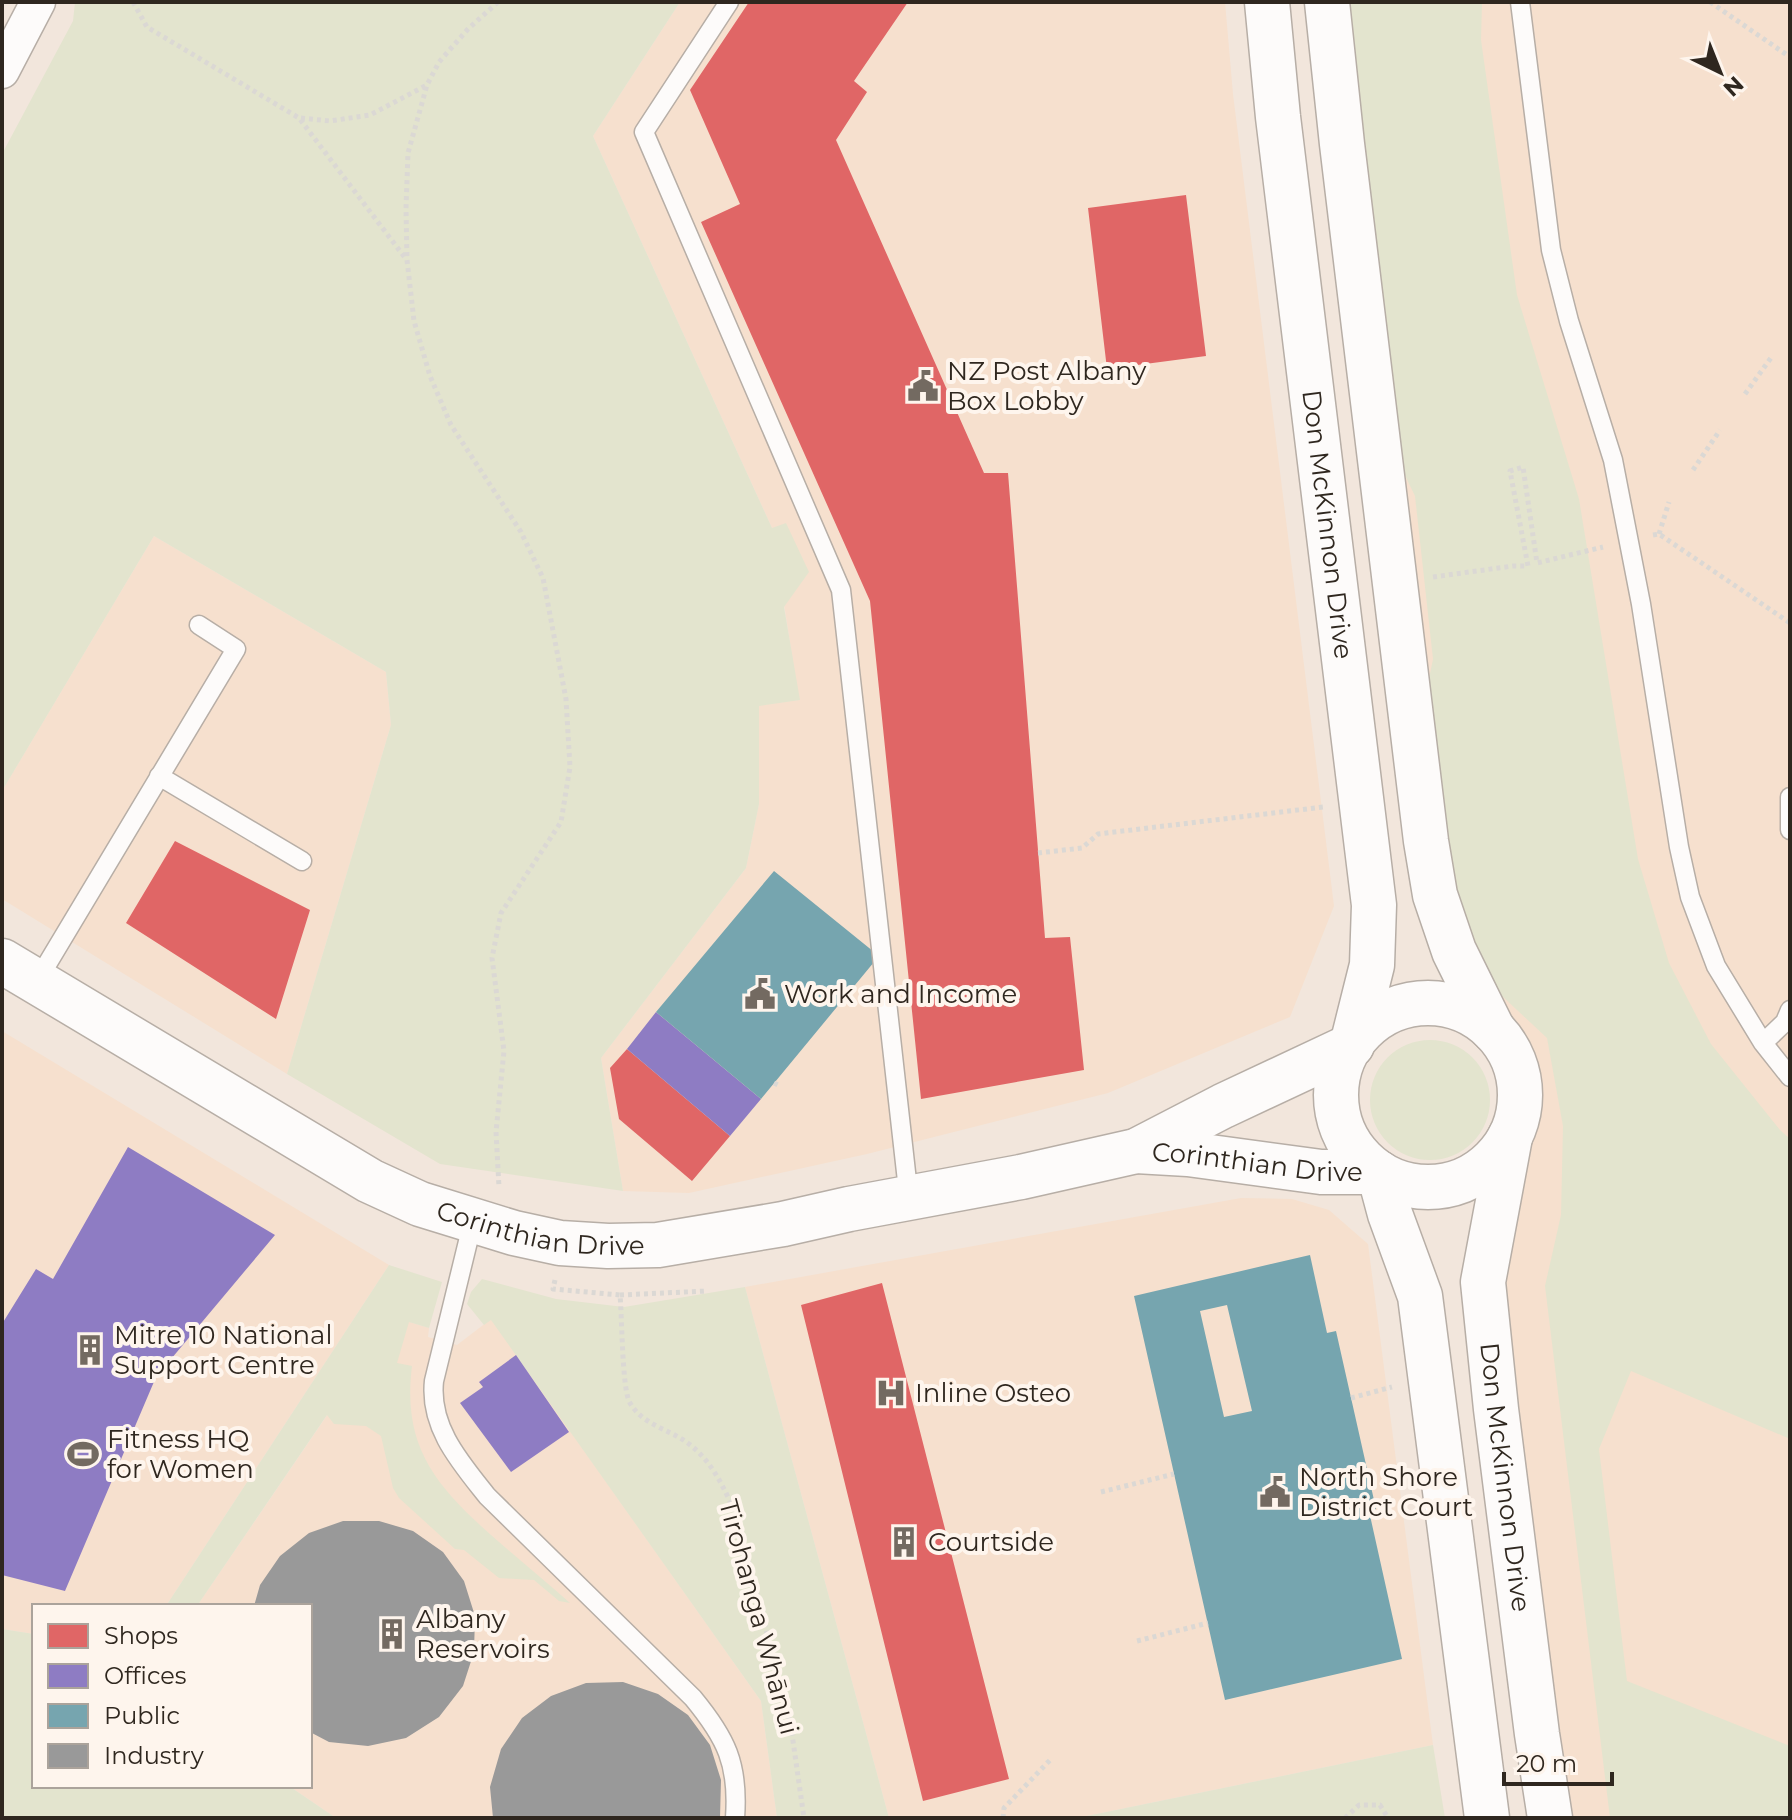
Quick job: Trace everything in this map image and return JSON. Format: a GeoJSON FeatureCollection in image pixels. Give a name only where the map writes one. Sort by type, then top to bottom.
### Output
{"type":"FeatureCollection","features":[{"type":"Feature","properties":{"kind":"main road","name":"Don McKinnon Drive"},"geometry":{"type":"LineString","coordinates":[[1267,2],[1279,133],[1374,905],[1372,965],[1351,1045]]}},
{"type":"Feature","properties":{"kind":"main road"},"geometry":{"type":"LineString","coordinates":[[1327,2],[1426,841],[1435,895],[1454,951],[1493,1030]]}},
{"type":"Feature","properties":{"kind":"main road","name":"Corinthian Drive"},"geometry":{"type":"LineString","coordinates":[[19,971],[370,1181],[420,1204],[486,1205],[560,1243],[608,1246],[658,1245],[783,1224],[1136,1151],[1351,1045]]}},
{"type":"Feature","properties":{"kind":"main road"},"geometry":{"type":"LineString","coordinates":[[1410,1005],[1446,1005],[1479,1018],[1505,1044],[1519,1080],[1520,1100],[1510,1137],[1486,1167],[1452,1184],[1414,1186],[1378,1172],[1354,1150],[1340,1122],[1337,1106],[1339,1075],[1351,1045],[1377,1019],[1410,1005]]}},
{"type":"Feature","properties":{"kind":"main road","name":"Don McKinnon Drive"},"geometry":{"type":"LineString","coordinates":[[1510,1137],[1483,1282],[1502,1456],[1550,1818]]}},
{"type":"Feature","properties":{"kind":"main road","name":"Corinthian Drive"},"geometry":{"type":"LineString","coordinates":[[1136,1151],[1188,1154],[1321,1172],[1378,1172]]}},
{"type":"Feature","properties":{"kind":"main road"},"geometry":{"type":"LineString","coordinates":[[1378,1172],[1420,1296],[1487,1818]]}},
{"type":"Feature","properties":{"kind":"street"},"geometry":{"type":"LineString","coordinates":[[2,71],[38,2]]}},
{"type":"Feature","properties":{"kind":"lane"},"geometry":{"type":"LineString","coordinates":[[729,2],[644,132],[841,590],[909,1199]]}},
{"type":"Feature","properties":{"kind":"lane"},"geometry":{"type":"LineString","coordinates":[[1520,2],[1551,250],[1569,321],[1613,460],[1641,604],[1684,872],[1702,934],[1716,966],[1763,1043],[1790,1077]]}},
{"type":"Feature","properties":{"kind":"lane"},"geometry":{"type":"LineString","coordinates":[[19,971],[159,776],[236,649],[199,625]]}},
{"type":"Feature","properties":{"kind":"lane"},"geometry":{"type":"LineString","coordinates":[[159,776],[302,861]]}},
{"type":"Feature","properties":{"kind":"lane"},"geometry":{"type":"LineString","coordinates":[[1790,797],[1790,830]]}},
{"type":"Feature","properties":{"kind":"lane"},"geometry":{"type":"LineString","coordinates":[[1763,1043],[1785,1022],[1790,1010]]}},
{"type":"Feature","properties":{"kind":"lane"},"geometry":{"type":"LineString","coordinates":[[486,1205],[434,1381],[433,1404],[438,1423],[460,1463],[487,1496],[693,1698],[717,1727],[731,1757],[736,1787],[735,1818]]}},
{"type":"Feature","properties":{"kind":"path"},"geometry":{"type":"LineString","coordinates":[[133,2],[147,27],[299,118],[407,260]]}},
{"type":"Feature","properties":{"kind":"path"},"geometry":{"type":"LineString","coordinates":[[486,1205],[504,1051],[492,958],[501,913],[561,822],[570,767],[566,699],[543,578],[521,532],[451,425],[430,376],[414,321],[407,260],[408,153],[427,85],[439,62],[468,29],[498,2]]}},
{"type":"Feature","properties":{"kind":"path"},"geometry":{"type":"LineString","coordinates":[[1710,2],[1790,57]]}},
{"type":"Feature","properties":{"kind":"path"},"geometry":{"type":"LineString","coordinates":[[299,118],[330,121],[370,115],[427,85]]}},
{"type":"Feature","properties":{"kind":"path"},"geometry":{"type":"LineString","coordinates":[[1745,394],[1773,355]]}},
{"type":"Feature","properties":{"kind":"path"},"geometry":{"type":"LineString","coordinates":[[1693,470],[1720,430]]}},
{"type":"Feature","properties":{"kind":"path"},"geometry":{"type":"LineString","coordinates":[[1428,578],[1528,566],[1510,471],[1523,467],[1537,563],[1594,550]]}},
{"type":"Feature","properties":{"kind":"path"},"geometry":{"type":"LineString","coordinates":[[1659,534],[1669,502]]}},
{"type":"Feature","properties":{"kind":"path"},"geometry":{"type":"LineString","coordinates":[[1652,536],[1659,534]]}},
{"type":"Feature","properties":{"kind":"path"},"geometry":{"type":"LineString","coordinates":[[1659,534],[1790,623]]}},
{"type":"Feature","properties":{"kind":"path"},"geometry":{"type":"LineString","coordinates":[[1038,853],[1082,848],[1098,834],[1332,806]]}},
{"type":"Feature","properties":{"kind":"path"},"geometry":{"type":"LineString","coordinates":[[555,1280],[553,1289],[620,1295],[707,1291]]}},
{"type":"Feature","properties":{"kind":"path","name":"Tirohanga Whānui"},"geometry":{"type":"LineString","coordinates":[[620,1295],[629,1400],[641,1416],[688,1442],[703,1456],[727,1493],[737,1517],[791,1727],[804,1818]]}},
{"type":"Feature","properties":{"kind":"path"},"geometry":{"type":"LineString","coordinates":[[1351,1398],[1396,1386]]}},
{"type":"Feature","properties":{"kind":"path"},"geometry":{"type":"LineString","coordinates":[[1101,1492],[1174,1474]]}},
{"type":"Feature","properties":{"kind":"path"},"geometry":{"type":"LineString","coordinates":[[1137,1641],[1208,1623]]}},
{"type":"Feature","properties":{"kind":"path"},"geometry":{"type":"LineString","coordinates":[[1003,1818],[1004,1808],[1052,1758]]}},
{"type":"Feature","properties":{"kind":"path"},"geometry":{"type":"LineString","coordinates":[[1345,1818],[1359,1805],[1380,1805],[1388,1818]]}},
{"type":"Feature","properties":{"kind":"shaded area"},"geometry":{"type":"Polygon","coordinates":[[[680,2],[1225,2],[1233,94],[1334,906],[1290,1017],[1108,1093],[867,1154],[689,1193],[623,1191],[601,1058],[746,868],[759,804],[759,705],[799,700],[772,528],[593,136],[680,2]]]}},
{"type":"Feature","properties":{"kind":"shaded area"},"geometry":{"type":"Polygon","coordinates":[[[1327,2],[1790,2],[1790,1818],[1550,1818],[1496,1409],[1510,1137],[1499,1085],[1435,895],[1327,2]]]}},
{"type":"Feature","properties":{"kind":"shaded area"},"geometry":{"type":"Polygon","coordinates":[[[154,536],[386,672],[391,725],[287,1074],[2,899],[2,791],[154,536]]]}},
{"type":"Feature","properties":{"kind":"shaded area"},"geometry":{"type":"Polygon","coordinates":[[[2,1031],[389,1265],[167,1604],[32,1604],[32,1634],[2,1629],[2,1031]]]}},
{"type":"Feature","properties":{"kind":"shaded area"},"geometry":{"type":"Polygon","coordinates":[[[1241,1198],[1292,1199],[1329,1210],[1368,1244],[1433,1745],[1077,1818],[889,1818],[745,1287],[1241,1198]]]}},
{"type":"Feature","properties":{"kind":"shaded area"},"geometry":{"type":"Polygon","coordinates":[[[394,1317],[429,1328],[428,1337],[457,1345],[491,1319],[761,1701],[777,1818],[336,1818],[292,1788],[312,1788],[312,1604],[198,1604],[394,1317]]]}},
{"type":"Feature","properties":{"kind":"green space"},"geometry":{"type":"Polygon","coordinates":[[[75,2],[680,2],[593,136],[772,528],[786,523],[809,572],[784,607],[800,700],[759,706],[759,804],[746,868],[601,1058],[623,1191],[440,1164],[287,1074],[391,725],[386,672],[154,536],[2,791],[2,154],[73,21],[75,2]]]}},
{"type":"Feature","properties":{"kind":"green space"},"geometry":{"type":"Polygon","coordinates":[[[1350,2],[1482,2],[1481,40],[1517,295],[1579,499],[1638,859],[1669,963],[1711,1044],[1790,1139],[1790,1439],[1631,1371],[1599,1449],[1627,1681],[1790,1746],[1790,1818],[1610,1818],[1545,1286],[1561,1215],[1563,1126],[1547,1038],[1502,996],[1474,954],[1455,906],[1425,698],[1433,659],[1415,496],[1397,459],[1360,155],[1350,2]]]}},
{"type":"Feature","properties":{"kind":"green space"},"geometry":{"type":"Polygon","coordinates":[[[1430,1040],[1453,1044],[1473,1057],[1486,1077],[1490,1100],[1486,1123],[1473,1143],[1453,1156],[1430,1160],[1407,1156],[1387,1143],[1374,1123],[1370,1100],[1374,1077],[1387,1057],[1407,1044],[1430,1040]]]}},
{"type":"Feature","properties":{"kind":"green space"},"geometry":{"type":"Polygon","coordinates":[[[389,1265],[442,1282],[429,1328],[409,1322],[397,1363],[412,1366],[412,1419],[418,1441],[427,1462],[454,1499],[570,1603],[559,1601],[534,1580],[499,1578],[464,1550],[455,1549],[399,1498],[393,1488],[381,1436],[366,1426],[334,1424],[327,1415],[198,1604],[167,1604],[389,1265]]]}},
{"type":"Feature","properties":{"kind":"green space"},"geometry":{"type":"Polygon","coordinates":[[[482,1279],[556,1299],[624,1307],[745,1287],[889,1818],[777,1818],[761,1701],[491,1320],[484,1325],[467,1304],[471,1292],[482,1279]]]}},
{"type":"Feature","properties":{"kind":"green space"},"geometry":{"type":"Polygon","coordinates":[[[2,1629],[32,1634],[32,1788],[292,1788],[336,1818],[2,1818],[2,1629]]]}},
{"type":"Feature","properties":{"kind":"green space"},"geometry":{"type":"Polygon","coordinates":[[[1433,1745],[1445,1818],[1077,1818],[1433,1745]]]}},
{"type":"Feature","properties":{"kind":"building: Shops"},"geometry":{"type":"Polygon","coordinates":[[[749,2],[908,2],[854,81],[867,92],[836,140],[984,473],[1008,473],[1045,938],[1070,937],[1084,1070],[921,1099],[870,601],[701,222],[740,204],[690,90],[749,2]]]}},
{"type":"Feature","properties":{"kind":"building: Shops"},"geometry":{"type":"Polygon","coordinates":[[[1186,195],[1206,356],[1107,369],[1088,208],[1186,195]]]}},
{"type":"Feature","properties":{"kind":"building: Shops"},"geometry":{"type":"Polygon","coordinates":[[[175,841],[310,910],[276,1019],[126,923],[175,841]]]}},
{"type":"Feature","properties":{"kind":"building: Shops"},"geometry":{"type":"Polygon","coordinates":[[[627,1049],[730,1136],[692,1181],[619,1119],[610,1068],[627,1049]]]}},
{"type":"Feature","properties":{"kind":"building: Shops","name":"Courtside"},"geometry":{"type":"Polygon","coordinates":[[[882,1283],[1009,1779],[923,1801],[801,1305],[882,1283]]]}},
{"type":"Feature","properties":{"kind":"building: Offices"},"geometry":{"type":"Polygon","coordinates":[[[656,1012],[761,1099],[730,1136],[627,1049],[656,1012]]]}},
{"type":"Feature","properties":{"kind":"building: Offices","name":"Mitre 10 National Support Centre"},"geometry":{"type":"Polygon","coordinates":[[[128,1147],[275,1235],[156,1377],[65,1591],[2,1575],[2,1324],[36,1269],[53,1279],[128,1147]]]}},
{"type":"Feature","properties":{"kind":"building: Offices"},"geometry":{"type":"Polygon","coordinates":[[[516,1355],[569,1432],[511,1472],[460,1403],[483,1387],[479,1382],[516,1355]]]}},
{"type":"Feature","properties":{"kind":"building: Public","name":"Work and Income"},"geometry":{"type":"Polygon","coordinates":[[[774,871],[879,956],[761,1099],[656,1012],[774,871]]]}},
{"type":"Feature","properties":{"kind":"building: Public","name":"North Shore District Court"},"geometry":{"type":"Polygon","coordinates":[[[1310,1255],[1327,1333],[1336,1331],[1376,1509],[1369,1511],[1402,1659],[1225,1700],[1134,1296],[1310,1255]],[[1227,1305],[1200,1311],[1224,1417],[1252,1411],[1227,1305]]]}},
{"type":"Feature","properties":{"kind":"building: Industry","name":"Albany Reservoirs"},"geometry":{"type":"Polygon","coordinates":[[[343,1521],[379,1521],[413,1531],[443,1552],[464,1581],[475,1616],[474,1652],[463,1686],[439,1717],[406,1738],[368,1746],[329,1742],[312,1733],[312,1604],[255,1604],[260,1585],[280,1556],[309,1533],[343,1521]]]}},
{"type":"Feature","properties":{"kind":"building: Industry","name":"Albany Reservoirs"},"geometry":{"type":"Polygon","coordinates":[[[623,1682],[658,1694],[688,1715],[710,1745],[721,1780],[720,1818],[493,1818],[490,1787],[501,1749],[522,1718],[551,1696],[586,1683],[623,1682]]]}},
{"type":"Feature","properties":{"kind":"place","name":"NZ Post Albany Box Lobby"},"geometry":{"type":"Point","coordinates":[923,386]}},
{"type":"Feature","properties":{"kind":"place","name":"Work and Income"},"geometry":{"type":"Point","coordinates":[760,994]}},
{"type":"Feature","properties":{"kind":"place","name":"Mitre 10 National Support Centre"},"geometry":{"type":"Point","coordinates":[90,1350]}},
{"type":"Feature","properties":{"kind":"place","name":"Inline Osteo"},"geometry":{"type":"Point","coordinates":[891,1393]}},
{"type":"Feature","properties":{"kind":"place","name":"Fitness HQ for Women"},"geometry":{"type":"Point","coordinates":[83,1454]}},
{"type":"Feature","properties":{"kind":"place","name":"North Shore District Court"},"geometry":{"type":"Point","coordinates":[1275,1492]}},
{"type":"Feature","properties":{"kind":"place","name":"Courtside"},"geometry":{"type":"Point","coordinates":[904,1542]}},
{"type":"Feature","properties":{"kind":"place","name":"Albany Reservoirs"},"geometry":{"type":"Point","coordinates":[392,1634]}}]}
